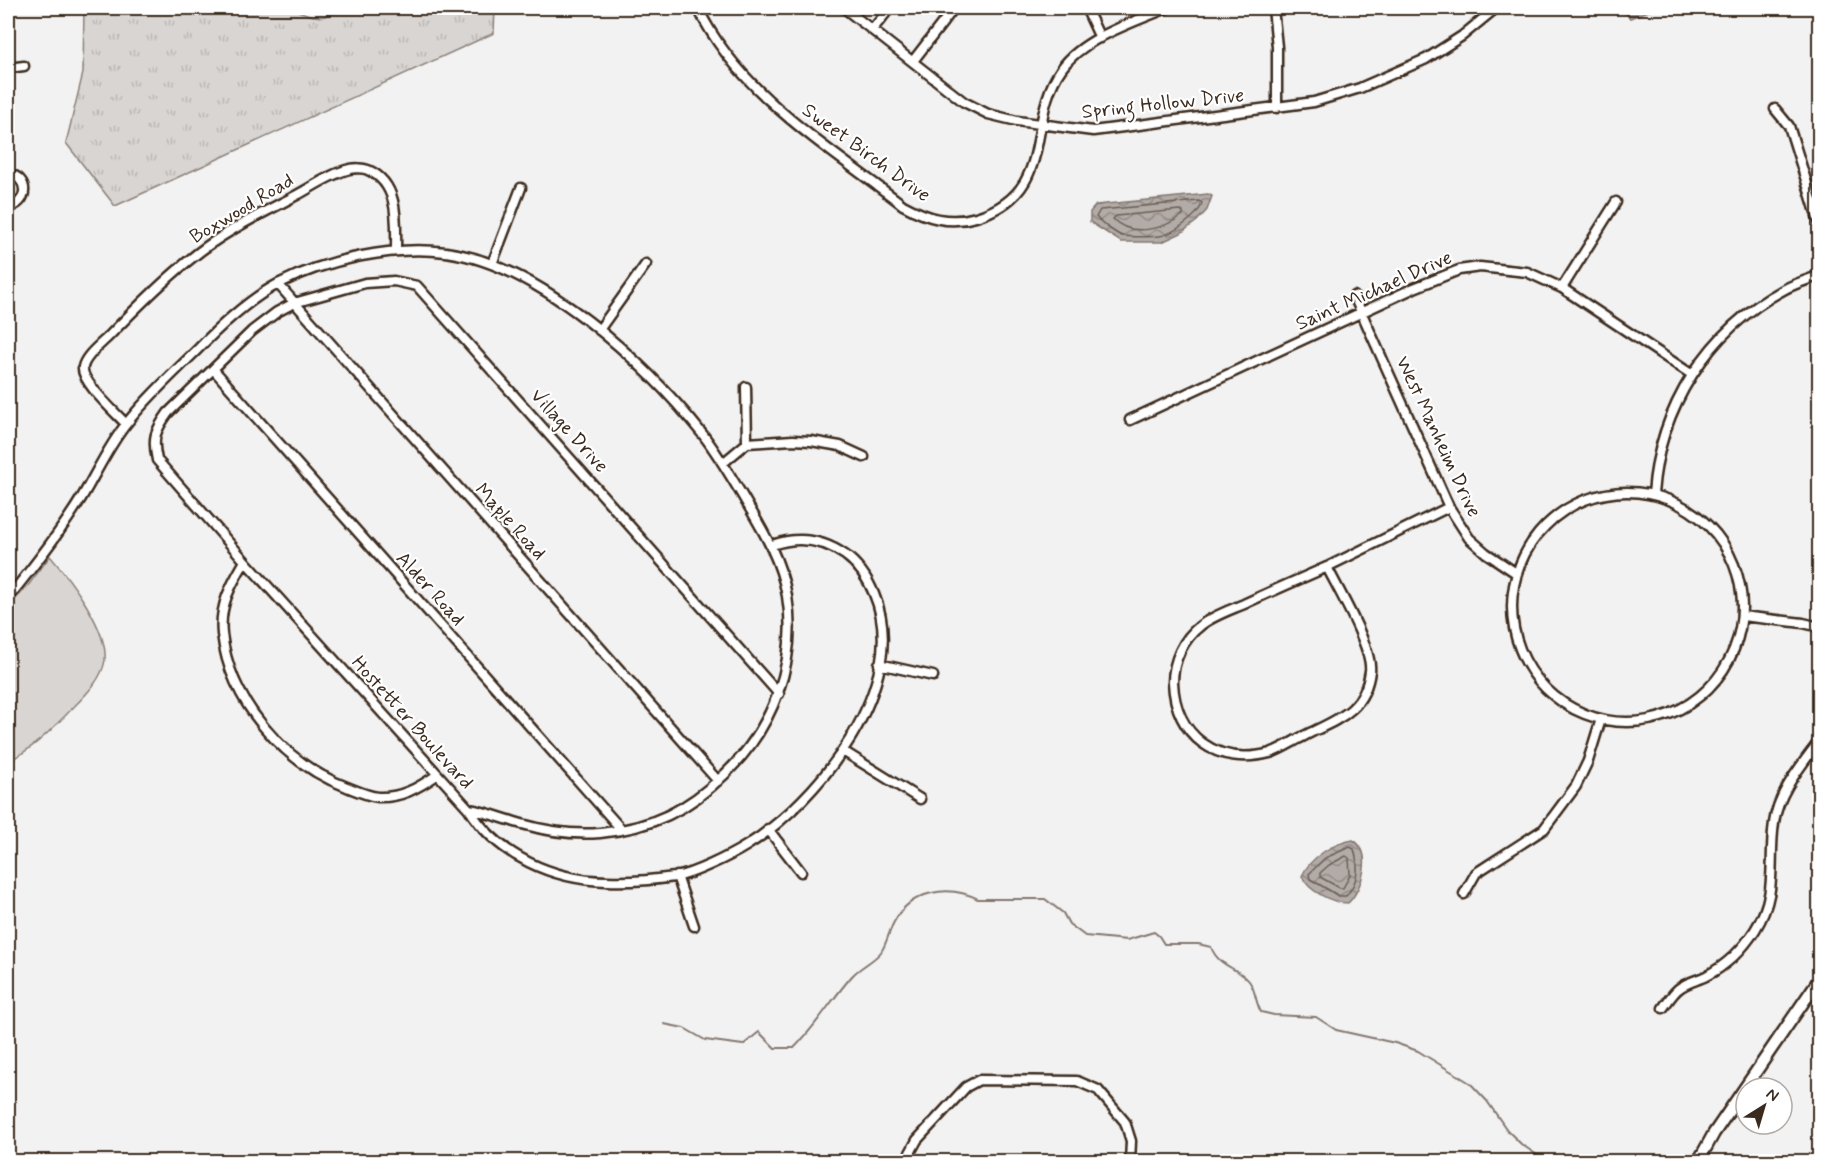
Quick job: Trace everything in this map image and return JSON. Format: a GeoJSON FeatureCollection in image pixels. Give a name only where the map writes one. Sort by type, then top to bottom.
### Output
{"type":"FeatureCollection","features":[{"type":"Feature","properties":{"kind":"street","name":"Sweet Birch Drive"},"geometry":{"type":"LineString","coordinates":[[698,8],[727,56],[751,84],[783,113],[903,205],[922,216],[942,220],[966,220],[989,213],[1006,203],[1020,189],[1031,172],[1046,102],[1052,84],[1063,66],[1075,54],[1100,38],[1167,8]]}},
{"type":"Feature","properties":{"kind":"street","name":"Spring Hollow Drive"},"geometry":{"type":"LineString","coordinates":[[844,8],[964,102],[988,114],[1042,125],[1093,131],[1277,108],[1314,102],[1360,88],[1426,59],[1462,36],[1496,8]]}},
{"type":"Feature","properties":{"kind":"street"},"geometry":{"type":"LineString","coordinates":[[872,30],[890,8]]}},
{"type":"Feature","properties":{"kind":"street"},"geometry":{"type":"LineString","coordinates":[[913,61],[954,8]]}},
{"type":"Feature","properties":{"kind":"street"},"geometry":{"type":"LineString","coordinates":[[1086,8],[1100,38]]}},
{"type":"Feature","properties":{"kind":"street"},"geometry":{"type":"LineString","coordinates":[[1274,8],[1277,108]]}},
{"type":"Feature","properties":{"kind":"street"},"geometry":{"type":"LineString","coordinates":[[8,68],[24,66]]}},
{"type":"Feature","properties":{"kind":"street"},"geometry":{"type":"LineString","coordinates":[[1775,109],[1789,126],[1820,225]]}},
{"type":"Feature","properties":{"kind":"street","name":"Boxwood Road"},"geometry":{"type":"LineString","coordinates":[[126,424],[84,379],[83,368],[89,357],[124,320],[214,240],[315,185],[341,172],[353,169],[367,170],[378,177],[389,190],[396,207],[396,251]]}},
{"type":"Feature","properties":{"kind":"street"},"geometry":{"type":"LineString","coordinates":[[8,174],[13,174],[21,180],[25,190],[21,202],[8,207]]}},
{"type":"Feature","properties":{"kind":"street"},"geometry":{"type":"LineString","coordinates":[[492,264],[521,188]]}},
{"type":"Feature","properties":{"kind":"street"},"geometry":{"type":"LineString","coordinates":[[1562,288],[1616,202]]}},
{"type":"Feature","properties":{"kind":"street","name":"Hostetter Boulevard"},"geometry":{"type":"LineString","coordinates":[[8,598],[61,530],[126,424],[153,393],[214,333],[261,294],[312,269],[344,260],[396,251],[444,252],[492,264],[566,305],[599,330],[663,387],[704,436],[723,463],[772,545],[787,593],[790,628],[788,654],[779,694],[759,734],[742,758],[707,792],[692,803],[650,823],[601,832],[562,832],[524,825],[469,809],[157,460],[153,444],[158,427],[168,413],[214,370]]}},
{"type":"Feature","properties":{"kind":"street"},"geometry":{"type":"LineString","coordinates":[[599,330],[646,264]]}},
{"type":"Feature","properties":{"kind":"street","name":"Saint Michael Drive"},"geometry":{"type":"LineString","coordinates":[[1130,420],[1414,288],[1459,270],[1480,267],[1527,272],[1562,288],[1691,374]]}},
{"type":"Feature","properties":{"kind":"street"},"geometry":{"type":"LineString","coordinates":[[1653,495],[1654,476],[1667,426],[1691,374],[1720,339],[1755,307],[1786,288],[1820,275]]}},
{"type":"Feature","properties":{"kind":"street","name":"Village Drive"},"geometry":{"type":"LineString","coordinates":[[294,303],[365,283],[394,281],[417,285],[779,694]]}},
{"type":"Feature","properties":{"kind":"street","name":"Maple Road"},"geometry":{"type":"LineString","coordinates":[[278,284],[718,781]]}},
{"type":"Feature","properties":{"kind":"street","name":"West Manheim Drive"},"geometry":{"type":"LineString","coordinates":[[1354,296],[1449,507],[1469,538],[1486,553],[1516,573]]}},
{"type":"Feature","properties":{"kind":"street"},"geometry":{"type":"LineString","coordinates":[[214,370],[252,331],[277,312],[294,303]]}},
{"type":"Feature","properties":{"kind":"street","name":"Alder Road"},"geometry":{"type":"LineString","coordinates":[[214,370],[621,829]]}},
{"type":"Feature","properties":{"kind":"street"},"geometry":{"type":"LineString","coordinates":[[746,387],[747,443]]}},
{"type":"Feature","properties":{"kind":"street"},"geometry":{"type":"LineString","coordinates":[[723,463],[747,443],[793,440],[840,446],[864,457]]}},
{"type":"Feature","properties":{"kind":"street"},"geometry":{"type":"LineString","coordinates":[[1632,491],[1653,495],[1676,502],[1695,514],[1713,530],[1726,549],[1741,592],[1742,616],[1739,635],[1728,663],[1710,686],[1679,710],[1641,721],[1621,722],[1601,719],[1563,702],[1533,673],[1522,655],[1515,636],[1512,615],[1512,594],[1516,573],[1524,553],[1536,535],[1551,519],[1569,507],[1610,492],[1632,491]]}},
{"type":"Feature","properties":{"kind":"street"},"geometry":{"type":"LineString","coordinates":[[1328,567],[1366,648],[1370,669],[1366,688],[1359,703],[1345,716],[1271,752],[1250,756],[1229,755],[1211,749],[1195,738],[1185,725],[1176,706],[1173,676],[1176,660],[1185,642],[1199,626],[1328,567],[1449,507]]}},
{"type":"Feature","properties":{"kind":"street"},"geometry":{"type":"LineString","coordinates":[[469,809],[478,824],[493,839],[529,863],[549,872],[600,881],[627,882],[677,876],[739,850],[787,815],[808,794],[843,751],[858,725],[874,687],[883,638],[880,608],[858,564],[838,550],[821,542],[802,539],[786,540],[772,545]]}},
{"type":"Feature","properties":{"kind":"street"},"geometry":{"type":"LineString","coordinates":[[245,561],[227,593],[222,634],[228,659],[245,699],[271,735],[307,766],[331,781],[377,797],[412,792],[437,775]]}},
{"type":"Feature","properties":{"kind":"street"},"geometry":{"type":"LineString","coordinates":[[1742,616],[1820,627]]}},
{"type":"Feature","properties":{"kind":"street"},"geometry":{"type":"LineString","coordinates":[[879,664],[933,676]]}},
{"type":"Feature","properties":{"kind":"street"},"geometry":{"type":"LineString","coordinates":[[1464,894],[1476,873],[1544,829],[1576,786],[1588,761],[1601,719]]}},
{"type":"Feature","properties":{"kind":"street"},"geometry":{"type":"LineString","coordinates":[[1663,1008],[1680,987],[1707,976],[1736,956],[1756,928],[1769,898],[1773,874],[1774,824],[1780,802],[1788,785],[1820,740]]}},
{"type":"Feature","properties":{"kind":"street"},"geometry":{"type":"LineString","coordinates":[[843,751],[921,799]]}},
{"type":"Feature","properties":{"kind":"street"},"geometry":{"type":"LineString","coordinates":[[768,829],[801,872]]}},
{"type":"Feature","properties":{"kind":"street"},"geometry":{"type":"LineString","coordinates":[[677,876],[694,926]]}},
{"type":"Feature","properties":{"kind":"street"},"geometry":{"type":"LineString","coordinates":[[1698,1161],[1714,1133],[1820,978]]}},
{"type":"Feature","properties":{"kind":"street"},"geometry":{"type":"LineString","coordinates":[[905,1161],[917,1140],[966,1087],[979,1080],[1077,1081],[1098,1090],[1125,1122],[1131,1141],[1130,1161]]}},
{"type":"Feature","properties":{"kind":"green space"},"geometry":{"type":"Polygon","coordinates":[[[84,8],[292,8],[318,17],[330,15],[344,8],[495,8],[494,33],[115,206],[66,143],[83,73],[84,8]]]}},
{"type":"Feature","properties":{"kind":"green space"},"geometry":{"type":"Polygon","coordinates":[[[50,556],[77,591],[94,620],[104,648],[105,660],[95,683],[59,722],[24,752],[8,761],[8,607],[27,587],[50,556]]]}},
{"type":"Feature","properties":{"kind":"water"},"geometry":{"type":"Polygon","coordinates":[[[1621,8],[1656,8],[1630,18],[1621,8]]]}},
{"type":"Feature","properties":{"kind":"water"},"geometry":{"type":"Polygon","coordinates":[[[1208,194],[1212,196],[1207,210],[1197,221],[1181,233],[1162,242],[1121,242],[1090,222],[1090,212],[1096,205],[1208,194]]]}},
{"type":"Feature","properties":{"kind":"water"},"geometry":{"type":"Polygon","coordinates":[[[1353,840],[1363,853],[1364,871],[1358,889],[1348,903],[1328,898],[1309,887],[1302,876],[1311,863],[1323,852],[1338,844],[1353,840]]]}},
{"type":"Feature","properties":{"kind":"waterway"},"geometry":{"type":"LineString","coordinates":[[664,1024],[684,1028],[705,1040],[743,1045],[759,1032],[775,1048],[794,1048],[852,976],[881,952],[901,911],[920,897],[931,893],[954,892],[978,899],[1045,899],[1063,913],[1069,924],[1085,936],[1127,940],[1154,932],[1164,944],[1198,944],[1211,947],[1219,959],[1249,981],[1261,1012],[1274,1015],[1316,1017],[1336,1030],[1395,1043],[1418,1051],[1470,1083],[1487,1101],[1507,1130],[1537,1155],[1540,1162]]}}]}
